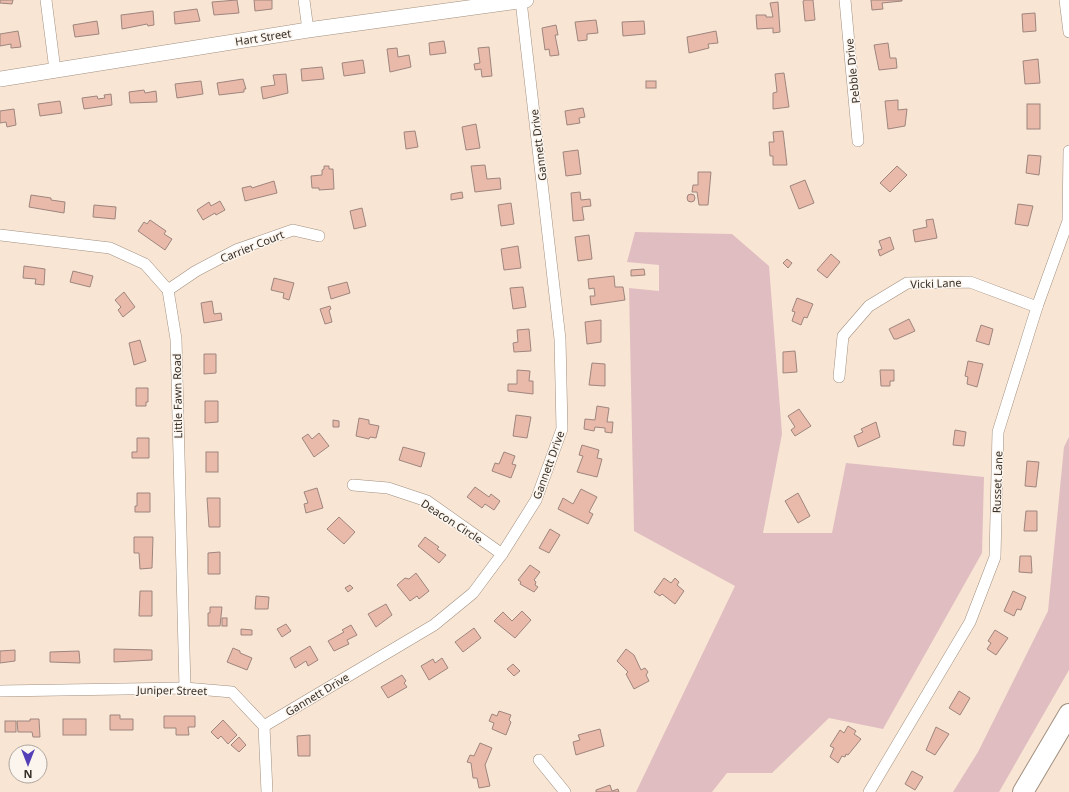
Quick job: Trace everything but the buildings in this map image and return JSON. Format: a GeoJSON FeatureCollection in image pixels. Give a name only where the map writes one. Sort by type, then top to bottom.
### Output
{"type":"FeatureCollection","features":[{"type":"Feature","properties":{"kind":"highway"},"geometry":{"type":"LineString","coordinates":[[1023,792],[1069,714]]}},
{"type":"Feature","properties":{"kind":"street"},"geometry":{"type":"LineString","coordinates":[[46,0],[56,70]]}},
{"type":"Feature","properties":{"kind":"street"},"geometry":{"type":"LineString","coordinates":[[304,0],[308,30]]}},
{"type":"Feature","properties":{"kind":"street","name":"Hart Street"},"geometry":{"type":"LineString","coordinates":[[0,79],[308,30],[523,0]]}},
{"type":"Feature","properties":{"kind":"street","name":"Gannett Drive"},"geometry":{"type":"LineString","coordinates":[[264,726],[434,625],[473,593],[502,554],[536,500],[562,429],[560,339],[523,0]]}},
{"type":"Feature","properties":{"kind":"street","name":"Pebble Drive"},"geometry":{"type":"LineString","coordinates":[[845,0],[858,141]]}},
{"type":"Feature","properties":{"kind":"street"},"geometry":{"type":"LineString","coordinates":[[1065,0],[1069,32]]}},
{"type":"Feature","properties":{"kind":"street","name":"Russet Lane"},"geometry":{"type":"LineString","coordinates":[[868,792],[970,622],[995,557],[998,432],[1037,307],[1068,221],[1069,151]]}},
{"type":"Feature","properties":{"kind":"street","name":"Carrier Court"},"geometry":{"type":"LineString","coordinates":[[168,290],[196,271],[236,250],[293,230],[319,236]]}},
{"type":"Feature","properties":{"kind":"street"},"geometry":{"type":"LineString","coordinates":[[0,234],[110,248],[145,264],[168,290]]}},
{"type":"Feature","properties":{"kind":"street","name":"Vicki Lane"},"geometry":{"type":"LineString","coordinates":[[839,377],[843,336],[869,306],[907,283],[970,282],[1037,307]]}},
{"type":"Feature","properties":{"kind":"street","name":"Little Fawn Road"},"geometry":{"type":"LineString","coordinates":[[168,290],[176,339],[185,688]]}},
{"type":"Feature","properties":{"kind":"street","name":"Deacon Circle"},"geometry":{"type":"LineString","coordinates":[[353,485],[388,488],[427,501],[502,554]]}},
{"type":"Feature","properties":{"kind":"street","name":"Juniper Street"},"geometry":{"type":"LineString","coordinates":[[0,691],[185,688],[232,692],[264,726]]}},
{"type":"Feature","properties":{"kind":"street"},"geometry":{"type":"LineString","coordinates":[[264,726],[267,792]]}},
{"type":"Feature","properties":{"kind":"street"},"geometry":{"type":"LineString","coordinates":[[539,760],[565,792]]}},
{"type":"Feature","properties":{"kind":"shaded area"},"geometry":{"type":"Polygon","coordinates":[[[635,232],[732,234],[769,266],[782,434],[763,533],[832,533],[846,463],[984,477],[982,553],[883,729],[829,718],[772,773],[727,773],[712,792],[636,792],[735,586],[634,531],[629,288],[659,291],[659,265],[627,262],[635,232]]]}},
{"type":"Feature","properties":{"kind":"shaded area"},"geometry":{"type":"Polygon","coordinates":[[[1069,437],[1069,670],[999,792],[953,792],[978,752],[1048,611],[1064,447],[1069,437]]]}}]}
